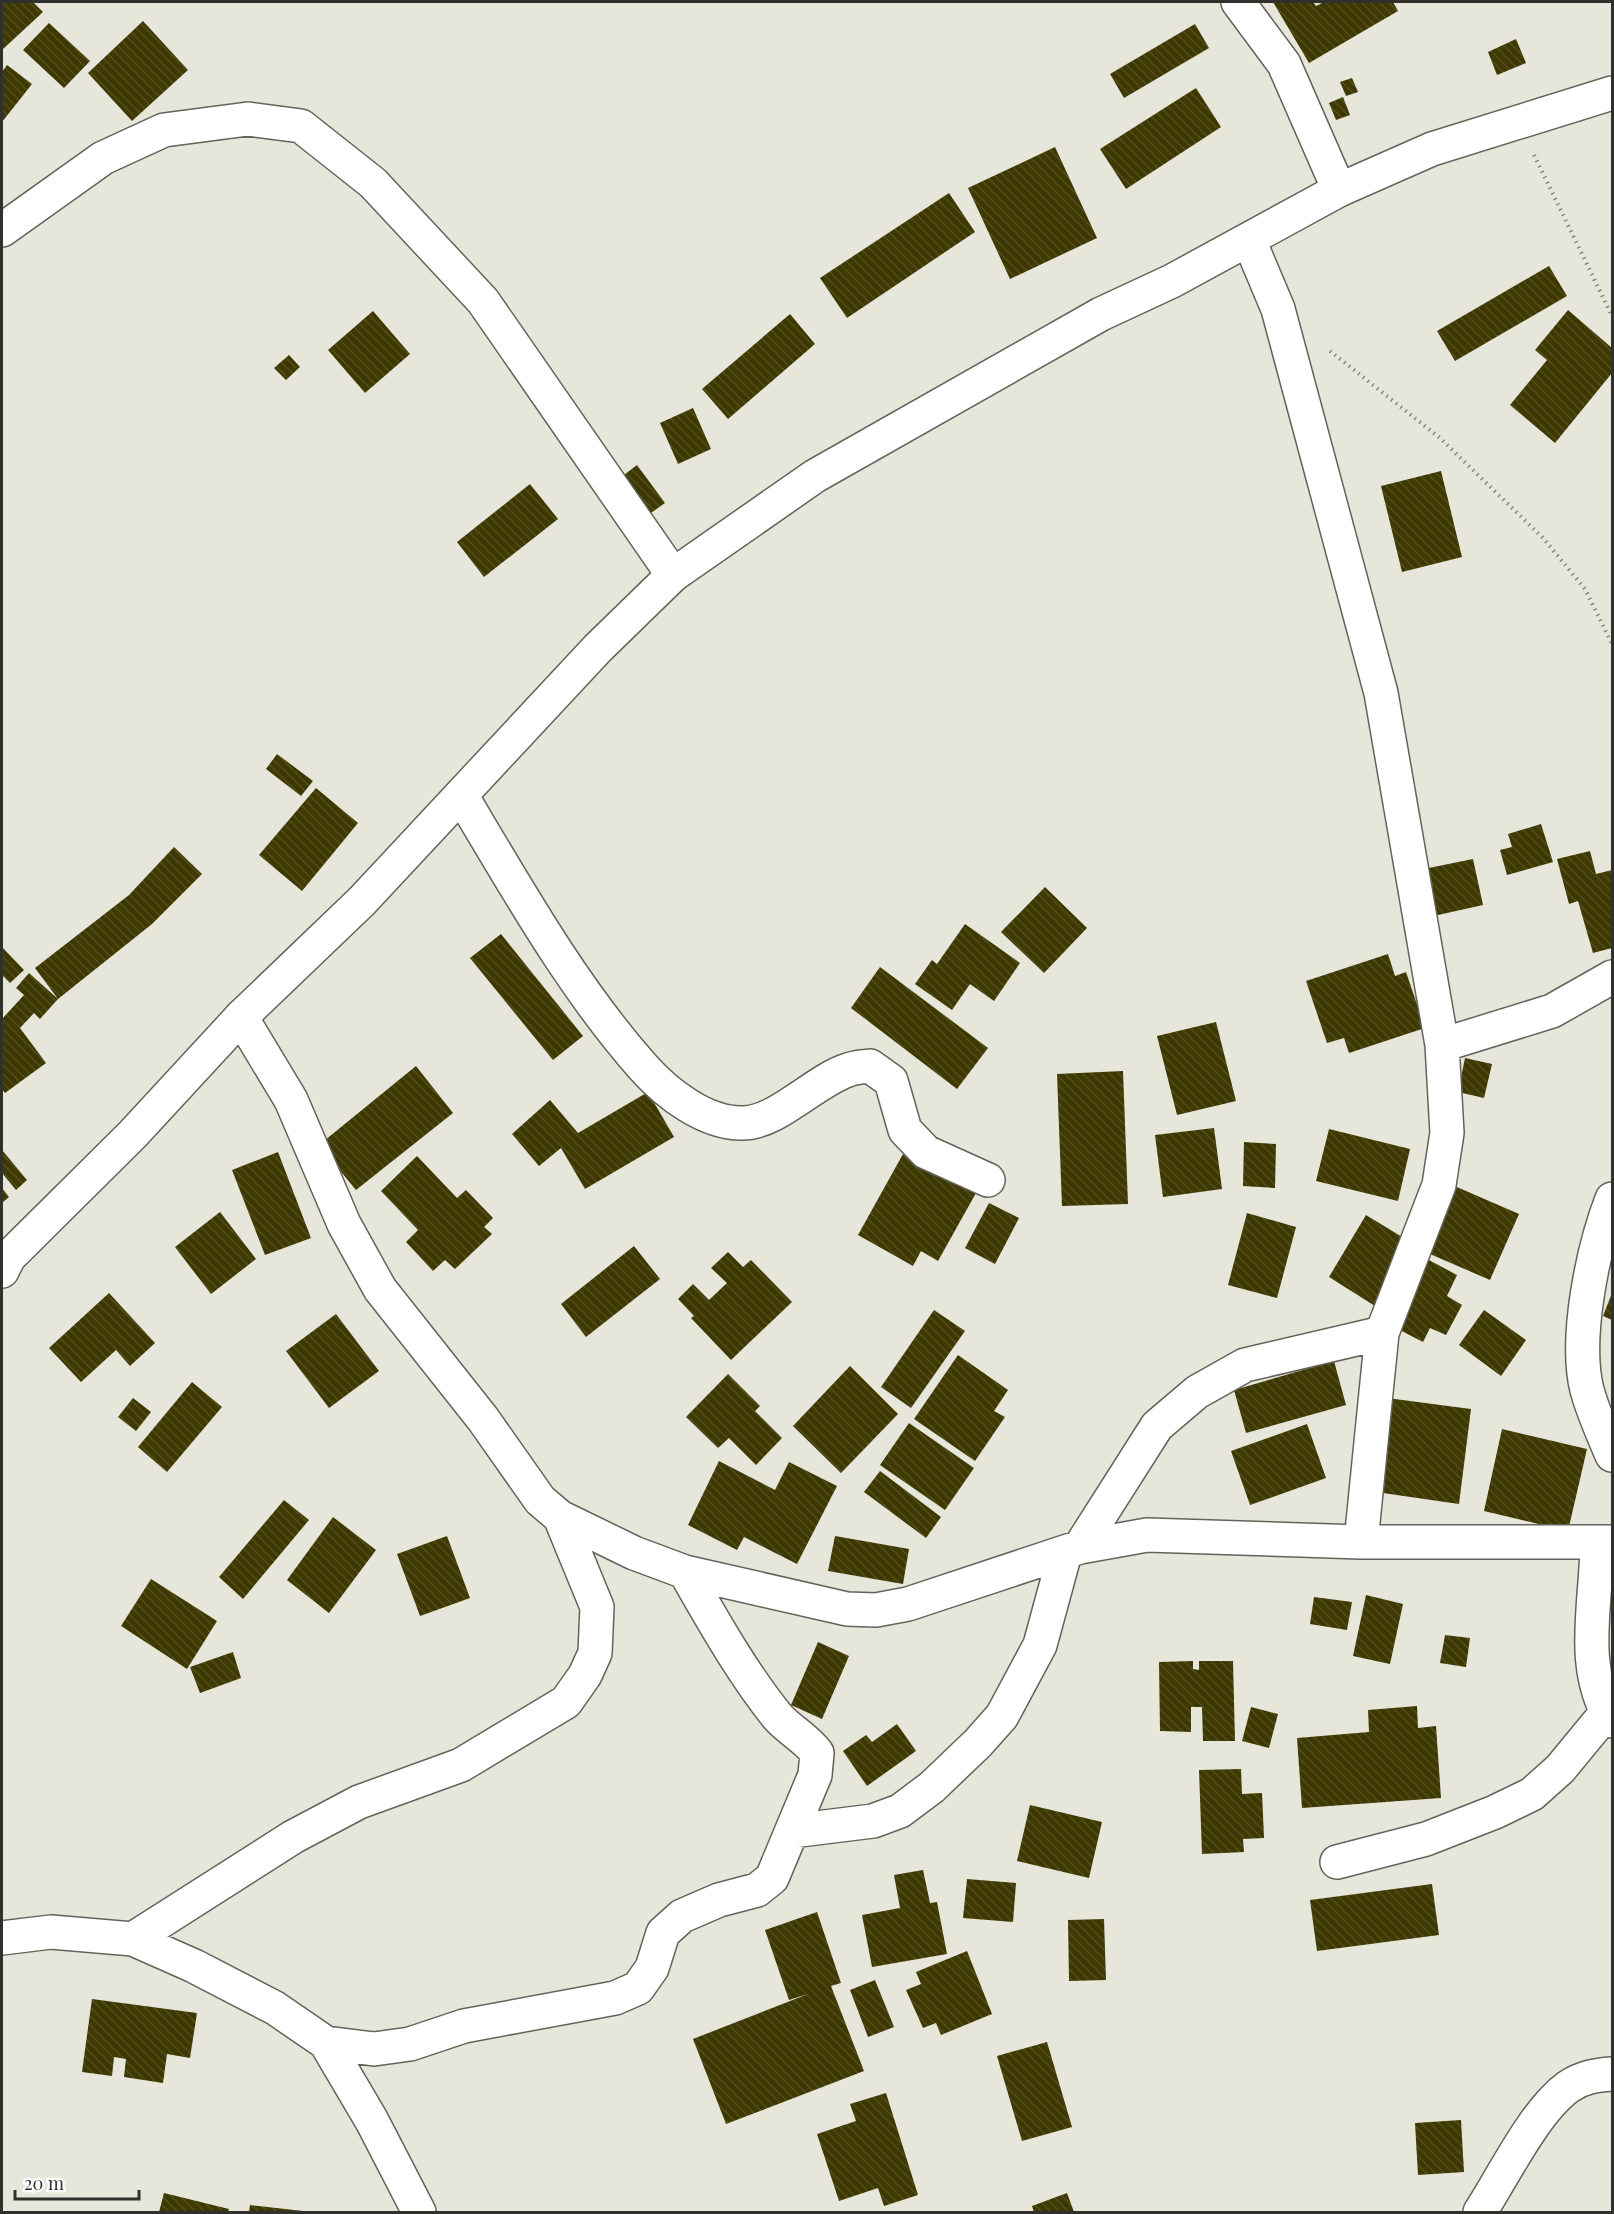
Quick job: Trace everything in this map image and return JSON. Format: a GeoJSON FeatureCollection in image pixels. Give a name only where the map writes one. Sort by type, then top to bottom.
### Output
{"type":"FeatureCollection","features":[{"type":"Feature","properties":{"kind":"street"},"geometry":{"type":"LineString","coordinates":[[1238,2],[1284,64],[1339,190]]}},
{"type":"Feature","properties":{"kind":"street"},"geometry":{"type":"LineString","coordinates":[[2,1271],[9,1257],[133,1134],[240,1017],[362,901],[598,648],[674,575],[815,476],[1101,314],[1172,281],[1339,190],[1432,148],[1612,93]]}},
{"type":"Feature","properties":{"kind":"street"},"geometry":{"type":"LineString","coordinates":[[2,230],[104,158],[164,130],[248,119],[301,126],[373,183],[483,301],[674,575]]}},
{"type":"Feature","properties":{"kind":"street"},"geometry":{"type":"LineString","coordinates":[[1249,240],[1278,309],[1381,693],[1442,1045],[1447,1133],[1439,1185],[1382,1333],[1361,1542]]}},
{"type":"Feature","properties":{"kind":"street"},"geometry":{"type":"LineString","coordinates":[[461,795],[524,901],[590,997],[644,1068],[677,1097],[711,1119],[745,1124],[776,1112],[848,1070],[870,1066],[891,1081],[905,1130],[926,1152],[988,1180]]}},
{"type":"Feature","properties":{"kind":"street"},"geometry":{"type":"LineString","coordinates":[[1442,1045],[1552,1011],[1612,977]]}},
{"type":"Feature","properties":{"kind":"street"},"geometry":{"type":"LineString","coordinates":[[240,1017],[291,1100],[344,1224],[380,1289],[483,1419],[540,1500],[560,1517],[634,1553],[685,1572],[847,1609],[876,1610],[908,1604],[1072,1550],[1147,1535],[1361,1542],[1605,1542],[1590,1640],[1592,1661],[1610,1717],[1533,1794],[1495,1812],[1426,1839],[1337,1862]]}},
{"type":"Feature","properties":{"kind":"street"},"geometry":{"type":"LineString","coordinates":[[1612,1199],[1586,1297],[1581,1354],[1587,1389],[1612,1455]]}},
{"type":"Feature","properties":{"kind":"street"},"geometry":{"type":"LineString","coordinates":[[792,1831],[873,1821],[900,1811],[932,1787],[978,1743],[1002,1716],[1040,1646],[1072,1550],[1157,1426],[1197,1392],[1245,1365],[1382,1333]]}},
{"type":"Feature","properties":{"kind":"street"},"geometry":{"type":"LineString","coordinates":[[133,1939],[293,1836],[359,1802],[460,1765],[566,1702],[585,1675],[595,1653],[597,1607],[560,1517]]}},
{"type":"Feature","properties":{"kind":"street"},"geometry":{"type":"LineString","coordinates":[[326,2043],[374,2049],[411,2044],[464,2026],[615,1998],[638,1988],[652,1968],[663,1933],[682,1916],[719,1900],[757,1890],[772,1878],[815,1775],[818,1753],[809,1742],[779,1718],[740,1668],[685,1572]]}},
{"type":"Feature","properties":{"kind":"street"},"geometry":{"type":"LineString","coordinates":[[2,1938],[51,1932],[133,1939],[194,1966],[275,2008],[326,2043],[372,2121],[419,2212]]}},
{"type":"Feature","properties":{"kind":"street"},"geometry":{"type":"LineString","coordinates":[[1480,2212],[1545,2109],[1569,2086],[1594,2075],[1612,2074]]}},
{"type":"Feature","properties":{"kind":"path"},"geometry":{"type":"LineString","coordinates":[[1518,122],[1612,316]]}},
{"type":"Feature","properties":{"kind":"path"},"geometry":{"type":"LineString","coordinates":[[1323,345],[1440,438],[1543,538],[1586,589],[1612,644]]}},
{"type":"Feature","properties":{"kind":"building"},"geometry":{"type":"Polygon","coordinates":[[[2,2],[33,2],[43,12],[2,50],[2,2]]]}},
{"type":"Feature","properties":{"kind":"building"},"geometry":{"type":"Polygon","coordinates":[[[1273,2],[1313,2],[1316,6],[1324,2],[1393,2],[1398,11],[1309,63],[1273,2]]]}},
{"type":"Feature","properties":{"kind":"building"},"geometry":{"type":"Polygon","coordinates":[[[143,21],[188,70],[132,121],[88,73],[143,21]]]}},
{"type":"Feature","properties":{"kind":"building"},"geometry":{"type":"Polygon","coordinates":[[[49,23],[90,61],[64,88],[23,50],[49,23]]]}},
{"type":"Feature","properties":{"kind":"building"},"geometry":{"type":"Polygon","coordinates":[[[1195,24],[1209,48],[1124,98],[1110,74],[1195,24]]]}},
{"type":"Feature","properties":{"kind":"building"},"geometry":{"type":"Polygon","coordinates":[[[1516,39],[1526,63],[1497,75],[1488,52],[1516,39]]]}},
{"type":"Feature","properties":{"kind":"building"},"geometry":{"type":"Polygon","coordinates":[[[7,65],[32,84],[2,122],[2,72],[7,65]]]}},
{"type":"Feature","properties":{"kind":"building"},"geometry":{"type":"Polygon","coordinates":[[[1352,78],[1358,92],[1346,96],[1340,82],[1352,78]]]}},
{"type":"Feature","properties":{"kind":"building"},"geometry":{"type":"Polygon","coordinates":[[[1196,88],[1221,127],[1126,189],[1100,149],[1196,88]]]}},
{"type":"Feature","properties":{"kind":"building"},"geometry":{"type":"Polygon","coordinates":[[[1343,97],[1350,115],[1336,120],[1329,103],[1343,97]]]}},
{"type":"Feature","properties":{"kind":"building"},"geometry":{"type":"Polygon","coordinates":[[[1055,147],[1097,238],[1010,279],[968,188],[1055,147]]]}},
{"type":"Feature","properties":{"kind":"building"},"geometry":{"type":"Polygon","coordinates":[[[949,193],[975,232],[847,318],[820,278],[949,193]]]}},
{"type":"Feature","properties":{"kind":"building"},"geometry":{"type":"Polygon","coordinates":[[[1549,266],[1567,296],[1455,361],[1437,331],[1549,266]]]}},
{"type":"Feature","properties":{"kind":"building"},"geometry":{"type":"Polygon","coordinates":[[[1568,310],[1612,348],[1612,373],[1555,443],[1510,405],[1547,360],[1535,350],[1568,310]]]}},
{"type":"Feature","properties":{"kind":"building"},"geometry":{"type":"Polygon","coordinates":[[[373,311],[410,354],[365,393],[328,350],[373,311]]]}},
{"type":"Feature","properties":{"kind":"building"},"geometry":{"type":"Polygon","coordinates":[[[790,314],[815,344],[728,419],[702,389],[790,314]]]}},
{"type":"Feature","properties":{"kind":"building"},"geometry":{"type":"Polygon","coordinates":[[[289,355],[300,367],[286,380],[274,368],[289,355]]]}},
{"type":"Feature","properties":{"kind":"building"},"geometry":{"type":"Polygon","coordinates":[[[693,408],[711,449],[678,464],[660,423],[693,408]]]}},
{"type":"Feature","properties":{"kind":"building"},"geometry":{"type":"Polygon","coordinates":[[[637,465],[665,503],[631,527],[603,491],[637,465]]]}},
{"type":"Feature","properties":{"kind":"building"},"geometry":{"type":"Polygon","coordinates":[[[1441,471],[1462,557],[1402,572],[1381,486],[1441,471]]]}},
{"type":"Feature","properties":{"kind":"building"},"geometry":{"type":"Polygon","coordinates":[[[530,484],[558,519],[484,577],[457,542],[530,484]]]}},
{"type":"Feature","properties":{"kind":"building"},"geometry":{"type":"Polygon","coordinates":[[[277,754],[313,781],[301,796],[266,769],[277,754]]]}},
{"type":"Feature","properties":{"kind":"building"},"geometry":{"type":"Polygon","coordinates":[[[316,788],[358,823],[302,891],[259,855],[316,788]]]}},
{"type":"Feature","properties":{"kind":"building"},"geometry":{"type":"Polygon","coordinates":[[[1541,824],[1553,862],[1507,875],[1500,850],[1512,847],[1508,834],[1541,824]]]}},
{"type":"Feature","properties":{"kind":"building"},"geometry":{"type":"Polygon","coordinates":[[[174,847],[202,874],[152,924],[58,999],[35,968],[129,895],[174,847]]]}},
{"type":"Feature","properties":{"kind":"building"},"geometry":{"type":"Polygon","coordinates":[[[1590,851],[1596,874],[1612,870],[1612,948],[1593,953],[1578,901],[1569,904],[1557,859],[1590,851]]]}},
{"type":"Feature","properties":{"kind":"building"},"geometry":{"type":"Polygon","coordinates":[[[1473,859],[1483,905],[1429,917],[1419,870],[1473,859]]]}},
{"type":"Feature","properties":{"kind":"building"},"geometry":{"type":"Polygon","coordinates":[[[1045,887],[1087,928],[1044,973],[1001,932],[1045,887]]]}},
{"type":"Feature","properties":{"kind":"building"},"geometry":{"type":"Polygon","coordinates":[[[965,924],[1020,963],[994,1001],[970,984],[952,1010],[915,984],[932,960],[937,964],[965,924]]]}},
{"type":"Feature","properties":{"kind":"building"},"geometry":{"type":"Polygon","coordinates":[[[501,934],[583,1036],[553,1060],[470,958],[501,934]]]}},
{"type":"Feature","properties":{"kind":"building"},"geometry":{"type":"Polygon","coordinates":[[[2,947],[24,970],[10,983],[2,975],[2,947]]]}},
{"type":"Feature","properties":{"kind":"building"},"geometry":{"type":"Polygon","coordinates":[[[1388,954],[1395,976],[1406,972],[1425,1028],[1349,1053],[1344,1038],[1327,1043],[1306,981],[1388,954]]]}},
{"type":"Feature","properties":{"kind":"building"},"geometry":{"type":"Polygon","coordinates":[[[880,967],[988,1048],[957,1089],[851,1008],[880,967]]]}},
{"type":"Feature","properties":{"kind":"building"},"geometry":{"type":"Polygon","coordinates":[[[29,973],[58,999],[40,1019],[34,1013],[20,1028],[46,1063],[5,1093],[2,1089],[2,1019],[24,995],[16,988],[29,973]]]}},
{"type":"Feature","properties":{"kind":"building"},"geometry":{"type":"Polygon","coordinates":[[[1216,1022],[1236,1101],[1177,1115],[1157,1036],[1216,1022]]]}},
{"type":"Feature","properties":{"kind":"building"},"geometry":{"type":"Polygon","coordinates":[[[1465,1058],[1492,1064],[1484,1098],[1458,1092],[1465,1058]]]}},
{"type":"Feature","properties":{"kind":"building"},"geometry":{"type":"Polygon","coordinates":[[[416,1066],[453,1113],[356,1190],[319,1145],[416,1066]]]}},
{"type":"Feature","properties":{"kind":"building"},"geometry":{"type":"Polygon","coordinates":[[[1123,1071],[1128,1204],[1062,1206],[1057,1074],[1123,1071]]]}},
{"type":"Feature","properties":{"kind":"building"},"geometry":{"type":"Polygon","coordinates":[[[648,1092],[674,1137],[585,1189],[561,1148],[539,1166],[512,1134],[550,1100],[578,1133],[648,1092]]]}},
{"type":"Feature","properties":{"kind":"building"},"geometry":{"type":"Polygon","coordinates":[[[1214,1128],[1222,1189],[1163,1197],[1155,1135],[1214,1128]]]}},
{"type":"Feature","properties":{"kind":"building"},"geometry":{"type":"Polygon","coordinates":[[[1329,1129],[1410,1149],[1398,1201],[1316,1181],[1329,1129]]]}},
{"type":"Feature","properties":{"kind":"building"},"geometry":{"type":"Polygon","coordinates":[[[1244,1142],[1276,1144],[1275,1188],[1243,1186],[1244,1142]]]}},
{"type":"Feature","properties":{"kind":"building"},"geometry":{"type":"Polygon","coordinates":[[[2,1150],[27,1180],[16,1190],[2,1173],[2,1150]]]}},
{"type":"Feature","properties":{"kind":"building"},"geometry":{"type":"Polygon","coordinates":[[[278,1152],[311,1238],[265,1255],[232,1170],[278,1152]]]}},
{"type":"Feature","properties":{"kind":"building"},"geometry":{"type":"Polygon","coordinates":[[[903,1154],[976,1193],[938,1261],[921,1251],[913,1266],[858,1235],[903,1154]]]}},
{"type":"Feature","properties":{"kind":"building"},"geometry":{"type":"Polygon","coordinates":[[[417,1156],[457,1198],[466,1190],[493,1218],[484,1227],[492,1234],[455,1269],[445,1260],[433,1271],[406,1242],[418,1230],[381,1191],[417,1156]]]}},
{"type":"Feature","properties":{"kind":"building"},"geometry":{"type":"Polygon","coordinates":[[[1450,1184],[1519,1214],[1490,1280],[1423,1251],[1450,1184]]]}},
{"type":"Feature","properties":{"kind":"building"},"geometry":{"type":"Polygon","coordinates":[[[2,1188],[9,1197],[2,1203],[2,1188]]]}},
{"type":"Feature","properties":{"kind":"building"},"geometry":{"type":"Polygon","coordinates":[[[989,1203],[1019,1218],[995,1264],[965,1248],[989,1203]]]}},
{"type":"Feature","properties":{"kind":"building"},"geometry":{"type":"Polygon","coordinates":[[[220,1212],[256,1259],[211,1294],[175,1247],[220,1212]]]}},
{"type":"Feature","properties":{"kind":"building"},"geometry":{"type":"Polygon","coordinates":[[[1247,1213],[1296,1227],[1277,1298],[1228,1285],[1247,1213]]]}},
{"type":"Feature","properties":{"kind":"building"},"geometry":{"type":"Polygon","coordinates":[[[1366,1215],[1412,1243],[1375,1306],[1329,1277],[1366,1215]]]}},
{"type":"Feature","properties":{"kind":"building"},"geometry":{"type":"Polygon","coordinates":[[[634,1246],[660,1279],[586,1337],[561,1304],[634,1246]]]}},
{"type":"Feature","properties":{"kind":"building"},"geometry":{"type":"Polygon","coordinates":[[[728,1252],[743,1267],[751,1260],[792,1302],[731,1360],[691,1318],[694,1316],[678,1299],[693,1284],[709,1300],[727,1283],[711,1268],[728,1252]]]}},
{"type":"Feature","properties":{"kind":"building"},"geometry":{"type":"Polygon","coordinates":[[[1427,1259],[1457,1275],[1447,1296],[1462,1305],[1446,1335],[1430,1328],[1423,1342],[1392,1326],[1427,1259]]]}},
{"type":"Feature","properties":{"kind":"building"},"geometry":{"type":"Polygon","coordinates":[[[109,1293],[155,1343],[130,1366],[116,1350],[81,1382],[49,1348],[109,1293]]]}},
{"type":"Feature","properties":{"kind":"building"},"geometry":{"type":"Polygon","coordinates":[[[1612,1293],[1612,1320],[1603,1316],[1612,1293]]]}},
{"type":"Feature","properties":{"kind":"building"},"geometry":{"type":"Polygon","coordinates":[[[934,1310],[965,1331],[911,1408],[881,1387],[934,1310]]]}},
{"type":"Feature","properties":{"kind":"building"},"geometry":{"type":"Polygon","coordinates":[[[1484,1310],[1526,1340],[1501,1376],[1459,1345],[1484,1310]]]}},
{"type":"Feature","properties":{"kind":"building"},"geometry":{"type":"Polygon","coordinates":[[[336,1314],[379,1371],[329,1408],[286,1351],[336,1314]]]}},
{"type":"Feature","properties":{"kind":"building"},"geometry":{"type":"Polygon","coordinates":[[[958,1355],[1008,1390],[994,1411],[1005,1417],[975,1461],[914,1419],[958,1355]]]}},
{"type":"Feature","properties":{"kind":"building"},"geometry":{"type":"Polygon","coordinates":[[[1334,1361],[1346,1405],[1246,1433],[1234,1390],[1334,1361]]]}},
{"type":"Feature","properties":{"kind":"building"},"geometry":{"type":"Polygon","coordinates":[[[850,1366],[898,1414],[841,1473],[793,1426],[850,1366]]]}},
{"type":"Feature","properties":{"kind":"building"},"geometry":{"type":"Polygon","coordinates":[[[728,1374],[760,1406],[755,1411],[782,1438],[756,1465],[729,1438],[718,1448],[686,1417],[728,1374]]]}},
{"type":"Feature","properties":{"kind":"building"},"geometry":{"type":"Polygon","coordinates":[[[192,1382],[222,1407],[167,1472],[138,1447],[192,1382]]]}},
{"type":"Feature","properties":{"kind":"building"},"geometry":{"type":"Polygon","coordinates":[[[133,1398],[151,1412],[136,1431],[118,1417],[133,1398]]]}},
{"type":"Feature","properties":{"kind":"building"},"geometry":{"type":"Polygon","coordinates":[[[1387,1398],[1471,1409],[1459,1504],[1376,1492],[1387,1398]]]}},
{"type":"Feature","properties":{"kind":"building"},"geometry":{"type":"Polygon","coordinates":[[[909,1423],[974,1468],[945,1510],[880,1465],[909,1423]]]}},
{"type":"Feature","properties":{"kind":"building"},"geometry":{"type":"Polygon","coordinates":[[[1307,1424],[1326,1478],[1250,1505],[1231,1451],[1307,1424]]]}},
{"type":"Feature","properties":{"kind":"building"},"geometry":{"type":"Polygon","coordinates":[[[1502,1429],[1587,1449],[1568,1531],[1484,1511],[1502,1429]]]}},
{"type":"Feature","properties":{"kind":"building"},"geometry":{"type":"Polygon","coordinates":[[[719,1461],[775,1490],[789,1462],[837,1486],[797,1564],[744,1537],[737,1550],[688,1525],[719,1461]]]}},
{"type":"Feature","properties":{"kind":"building"},"geometry":{"type":"Polygon","coordinates":[[[880,1471],[941,1517],[926,1538],[864,1492],[880,1471]]]}},
{"type":"Feature","properties":{"kind":"building"},"geometry":{"type":"Polygon","coordinates":[[[284,1500],[309,1520],[243,1599],[219,1577],[284,1500]]]}},
{"type":"Feature","properties":{"kind":"building"},"geometry":{"type":"Polygon","coordinates":[[[333,1517],[376,1550],[329,1613],[287,1580],[333,1517]]]}},
{"type":"Feature","properties":{"kind":"building"},"geometry":{"type":"Polygon","coordinates":[[[447,1536],[470,1598],[420,1616],[397,1554],[447,1536]]]}},
{"type":"Feature","properties":{"kind":"building"},"geometry":{"type":"Polygon","coordinates":[[[835,1536],[909,1549],[903,1584],[828,1571],[835,1536]]]}},
{"type":"Feature","properties":{"kind":"building"},"geometry":{"type":"Polygon","coordinates":[[[151,1579],[217,1621],[187,1669],[121,1626],[151,1579]]]}},
{"type":"Feature","properties":{"kind":"building"},"geometry":{"type":"Polygon","coordinates":[[[1366,1595],[1403,1604],[1390,1664],[1353,1656],[1366,1595]]]}},
{"type":"Feature","properties":{"kind":"building"},"geometry":{"type":"Polygon","coordinates":[[[1314,1597],[1352,1602],[1347,1630],[1310,1624],[1314,1597]]]}},
{"type":"Feature","properties":{"kind":"building"},"geometry":{"type":"Polygon","coordinates":[[[1445,1635],[1470,1638],[1466,1667],[1440,1663],[1445,1635]]]}},
{"type":"Feature","properties":{"kind":"building"},"geometry":{"type":"Polygon","coordinates":[[[818,1642],[849,1656],[822,1719],[791,1705],[818,1642]]]}},
{"type":"Feature","properties":{"kind":"building"},"geometry":{"type":"Polygon","coordinates":[[[233,1652],[241,1678],[200,1693],[190,1667],[233,1652]]]}},
{"type":"Feature","properties":{"kind":"building"},"geometry":{"type":"Polygon","coordinates":[[[1193,1661],[1193,1669],[1199,1670],[1199,1661],[1233,1661],[1235,1741],[1203,1741],[1202,1707],[1191,1707],[1191,1732],[1160,1731],[1159,1662],[1193,1661]]]}},
{"type":"Feature","properties":{"kind":"building"},"geometry":{"type":"Polygon","coordinates":[[[1417,1706],[1418,1728],[1436,1726],[1441,1798],[1302,1808],[1297,1738],[1369,1732],[1368,1710],[1417,1706]]]}},
{"type":"Feature","properties":{"kind":"building"},"geometry":{"type":"Polygon","coordinates":[[[1251,1707],[1278,1714],[1269,1748],[1242,1741],[1251,1707]]]}},
{"type":"Feature","properties":{"kind":"building"},"geometry":{"type":"Polygon","coordinates":[[[897,1724],[916,1751],[867,1786],[843,1751],[866,1735],[872,1742],[897,1724]]]}},
{"type":"Feature","properties":{"kind":"building"},"geometry":{"type":"Polygon","coordinates":[[[1241,1769],[1242,1794],[1262,1793],[1264,1838],[1243,1839],[1244,1852],[1202,1854],[1199,1770],[1241,1769]]]}},
{"type":"Feature","properties":{"kind":"building"},"geometry":{"type":"Polygon","coordinates":[[[1030,1805],[1102,1822],[1089,1878],[1017,1861],[1030,1805]]]}},
{"type":"Feature","properties":{"kind":"building"},"geometry":{"type":"Polygon","coordinates":[[[923,1870],[930,1903],[937,1902],[947,1954],[872,1967],[862,1915],[900,1908],[894,1875],[923,1870]]]}},
{"type":"Feature","properties":{"kind":"building"},"geometry":{"type":"Polygon","coordinates":[[[967,1879],[1016,1883],[1013,1922],[963,1918],[967,1879]]]}},
{"type":"Feature","properties":{"kind":"building"},"geometry":{"type":"Polygon","coordinates":[[[1432,1884],[1439,1935],[1317,1951],[1310,1900],[1432,1884]]]}},
{"type":"Feature","properties":{"kind":"building"},"geometry":{"type":"Polygon","coordinates":[[[817,1912],[841,1983],[831,1986],[864,2071],[726,2124],[693,2039],[808,1994],[789,2000],[765,1930],[817,1912]]]}},
{"type":"Feature","properties":{"kind":"building"},"geometry":{"type":"Polygon","coordinates":[[[1104,1919],[1106,1980],[1069,1981],[1068,1920],[1104,1919]]]}},
{"type":"Feature","properties":{"kind":"building"},"geometry":{"type":"Polygon","coordinates":[[[967,1951],[992,2014],[941,2035],[936,2023],[923,2028],[906,1990],[921,1984],[916,1972],[967,1951]]]}},
{"type":"Feature","properties":{"kind":"building"},"geometry":{"type":"Polygon","coordinates":[[[875,1980],[894,2027],[868,2037],[850,1990],[875,1980]]]}},
{"type":"Feature","properties":{"kind":"building"},"geometry":{"type":"Polygon","coordinates":[[[92,1999],[197,2013],[190,2058],[167,2054],[163,2083],[124,2077],[126,2059],[114,2057],[112,2076],[82,2072],[92,1999]]]}},
{"type":"Feature","properties":{"kind":"building"},"geometry":{"type":"Polygon","coordinates":[[[1047,2042],[1072,2127],[1022,2141],[997,2056],[1047,2042]]]}},
{"type":"Feature","properties":{"kind":"building"},"geometry":{"type":"Polygon","coordinates":[[[886,2093],[918,2195],[884,2206],[878,2188],[839,2201],[817,2134],[856,2121],[850,2104],[886,2093]]]}},
{"type":"Feature","properties":{"kind":"building"},"geometry":{"type":"Polygon","coordinates":[[[1461,2120],[1464,2172],[1418,2175],[1415,2123],[1461,2120]]]}},
{"type":"Feature","properties":{"kind":"building"},"geometry":{"type":"Polygon","coordinates":[[[164,2193],[229,2209],[228,2212],[159,2212],[164,2193]]]}},
{"type":"Feature","properties":{"kind":"building"},"geometry":{"type":"Polygon","coordinates":[[[1067,2193],[1074,2212],[1034,2212],[1032,2206],[1067,2193]]]}},
{"type":"Feature","properties":{"kind":"building"},"geometry":{"type":"Polygon","coordinates":[[[250,2205],[303,2211],[303,2212],[249,2212],[250,2205]]]}}]}
